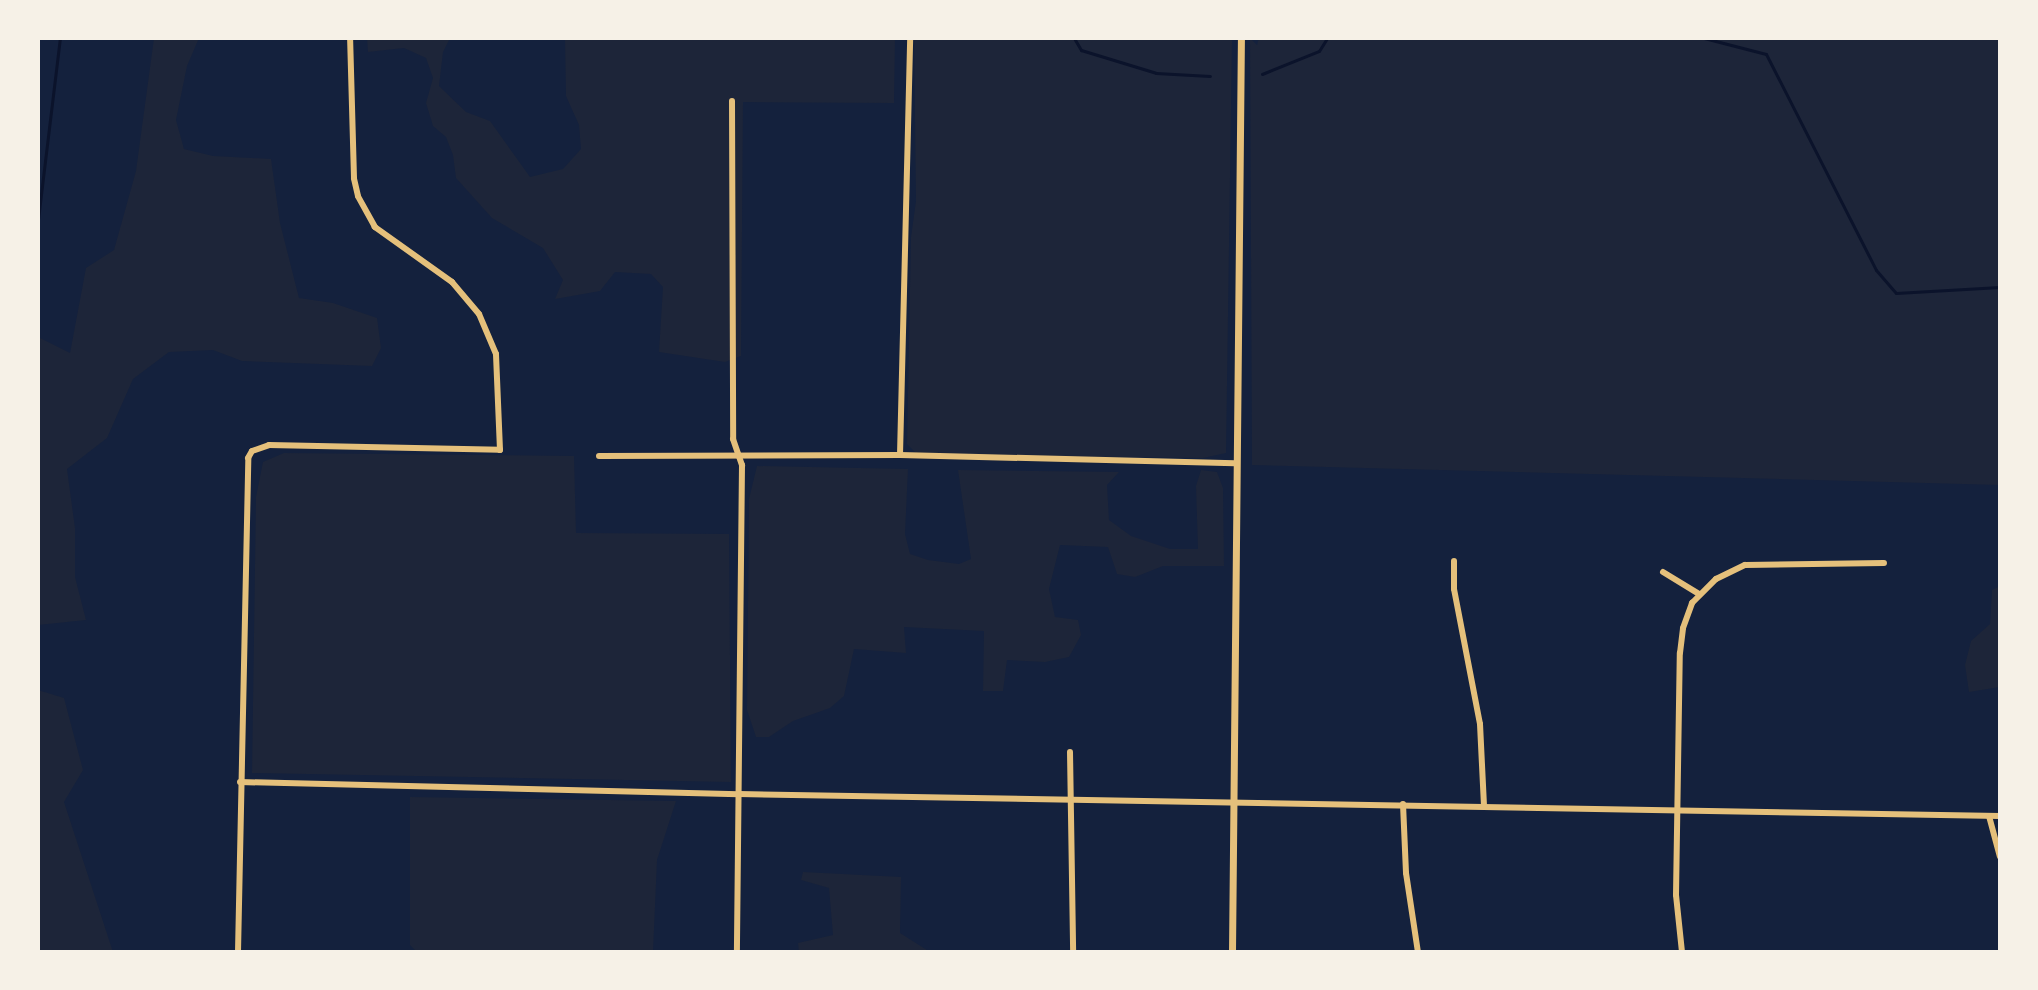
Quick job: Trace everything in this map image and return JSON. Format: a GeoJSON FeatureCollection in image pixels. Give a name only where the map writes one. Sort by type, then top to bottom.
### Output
{"type":"FeatureCollection","features":[{"type":"Feature","properties":{"kind":"street"},"geometry":{"type":"LineString","coordinates":[[238,952],[248,458],[252,451],[269,445],[500,450],[496,354],[479,314],[452,282],[375,227],[364,213],[354,178],[350,38]]}},
{"type":"Feature","properties":{"kind":"street"},"geometry":{"type":"LineString","coordinates":[[900,455],[910,38]]}},
{"type":"Feature","properties":{"kind":"street"},"geometry":{"type":"LineString","coordinates":[[1232,952],[1241,38]]}},
{"type":"Feature","properties":{"kind":"street"},"geometry":{"type":"LineString","coordinates":[[732,101],[733,439],[742,465],[737,952]]}},
{"type":"Feature","properties":{"kind":"street"},"geometry":{"type":"LineString","coordinates":[[599,456],[900,455],[1235,463]]}},
{"type":"Feature","properties":{"kind":"street"},"geometry":{"type":"LineString","coordinates":[[1454,561],[1454,589],[1479,714],[1484,805]]}},
{"type":"Feature","properties":{"kind":"street"},"geometry":{"type":"LineString","coordinates":[[1682,952],[1676,895],[1680,653],[1687,615],[1699,594],[1716,579],[1745,565],[1884,563]]}},
{"type":"Feature","properties":{"kind":"street"},"geometry":{"type":"LineString","coordinates":[[1663,572],[1699,594]]}},
{"type":"Feature","properties":{"kind":"street"},"geometry":{"type":"LineString","coordinates":[[1070,752],[1073,952]]}},
{"type":"Feature","properties":{"kind":"street"},"geometry":{"type":"LineString","coordinates":[[240,782],[2000,816]]}},
{"type":"Feature","properties":{"kind":"street"},"geometry":{"type":"LineString","coordinates":[[1403,804],[1406,873],[1418,952]]}},
{"type":"Feature","properties":{"kind":"street"},"geometry":{"type":"LineString","coordinates":[[1989,816],[2000,857]]}},
{"type":"Feature","properties":{"kind":"shaded area"},"geometry":{"type":"Polygon","coordinates":[[[154,38],[199,38],[187,66],[176,120],[184,149],[213,156],[271,159],[280,223],[299,298],[333,303],[377,318],[381,348],[372,366],[242,361],[213,350],[169,352],[133,379],[107,438],[67,469],[75,528],[75,577],[86,620],[38,625],[38,337],[70,353],[86,268],[114,250],[136,171],[154,38]]]}},
{"type":"Feature","properties":{"kind":"shaded area"},"geometry":{"type":"Polygon","coordinates":[[[367,38],[450,38],[443,52],[439,86],[466,112],[490,121],[530,177],[563,169],[581,149],[579,125],[566,96],[565,38],[895,38],[894,103],[743,102],[741,356],[725,362],[659,352],[663,287],[651,274],[615,272],[600,291],[555,299],[563,280],[543,248],[492,218],[456,178],[453,155],[446,137],[433,126],[426,103],[433,78],[426,58],[404,48],[368,52],[367,38]]]}},
{"type":"Feature","properties":{"kind":"shaded area"},"geometry":{"type":"Polygon","coordinates":[[[914,38],[1232,38],[1226,453],[1203,458],[931,455],[916,453],[907,444],[911,237],[916,201],[914,38]]]}},
{"type":"Feature","properties":{"kind":"shaded area"},"geometry":{"type":"Polygon","coordinates":[[[1250,38],[1257,45],[1259,38],[2000,38],[2000,485],[1252,465],[1250,38]]]}},
{"type":"Feature","properties":{"kind":"shaded area"},"geometry":{"type":"Polygon","coordinates":[[[284,453],[574,456],[576,533],[729,534],[731,782],[252,773],[256,497],[263,462],[284,453]]]}},
{"type":"Feature","properties":{"kind":"shaded area"},"geometry":{"type":"Polygon","coordinates":[[[757,466],[908,469],[905,534],[910,554],[959,564],[971,559],[958,470],[1119,472],[1107,485],[1109,520],[1131,536],[1170,549],[1198,549],[1196,486],[1201,470],[1217,472],[1223,488],[1224,566],[1163,566],[1135,577],[1117,574],[1108,547],[1060,545],[1049,589],[1055,617],[1078,620],[1081,635],[1069,657],[1045,662],[1007,660],[1003,691],[983,691],[984,631],[904,627],[906,653],[854,649],[844,696],[830,708],[793,721],[769,737],[756,737],[747,710],[749,499],[757,466]]]}},
{"type":"Feature","properties":{"kind":"shaded area"},"geometry":{"type":"Polygon","coordinates":[[[2000,586],[2000,687],[1969,692],[1965,665],[1971,641],[1990,624],[1992,590],[2000,586]]]}},
{"type":"Feature","properties":{"kind":"shaded area"},"geometry":{"type":"Polygon","coordinates":[[[38,690],[64,698],[83,770],[64,802],[113,952],[38,952],[38,690]]]}},
{"type":"Feature","properties":{"kind":"shaded area"},"geometry":{"type":"Polygon","coordinates":[[[410,797],[676,801],[657,860],[653,952],[417,952],[410,945],[410,797]]]}},
{"type":"Feature","properties":{"kind":"shaded area"},"geometry":{"type":"Polygon","coordinates":[[[803,872],[901,877],[900,933],[930,952],[799,952],[798,943],[833,935],[829,888],[801,880],[803,872]]]}},
{"type":"Feature","properties":{"kind":"waterway"},"geometry":{"type":"LineString","coordinates":[[38,219],[60,38]]}},
{"type":"Feature","properties":{"kind":"waterway"},"geometry":{"type":"LineString","coordinates":[[1074,38],[1081,50],[1156,73],[1210,76]]}},
{"type":"Feature","properties":{"kind":"waterway"},"geometry":{"type":"LineString","coordinates":[[1262,74],[1319,51],[1327,38]]}},
{"type":"Feature","properties":{"kind":"waterway"},"geometry":{"type":"LineString","coordinates":[[1704,38],[1766,54],[1876,270],[1896,293],[2000,287]]}}]}
